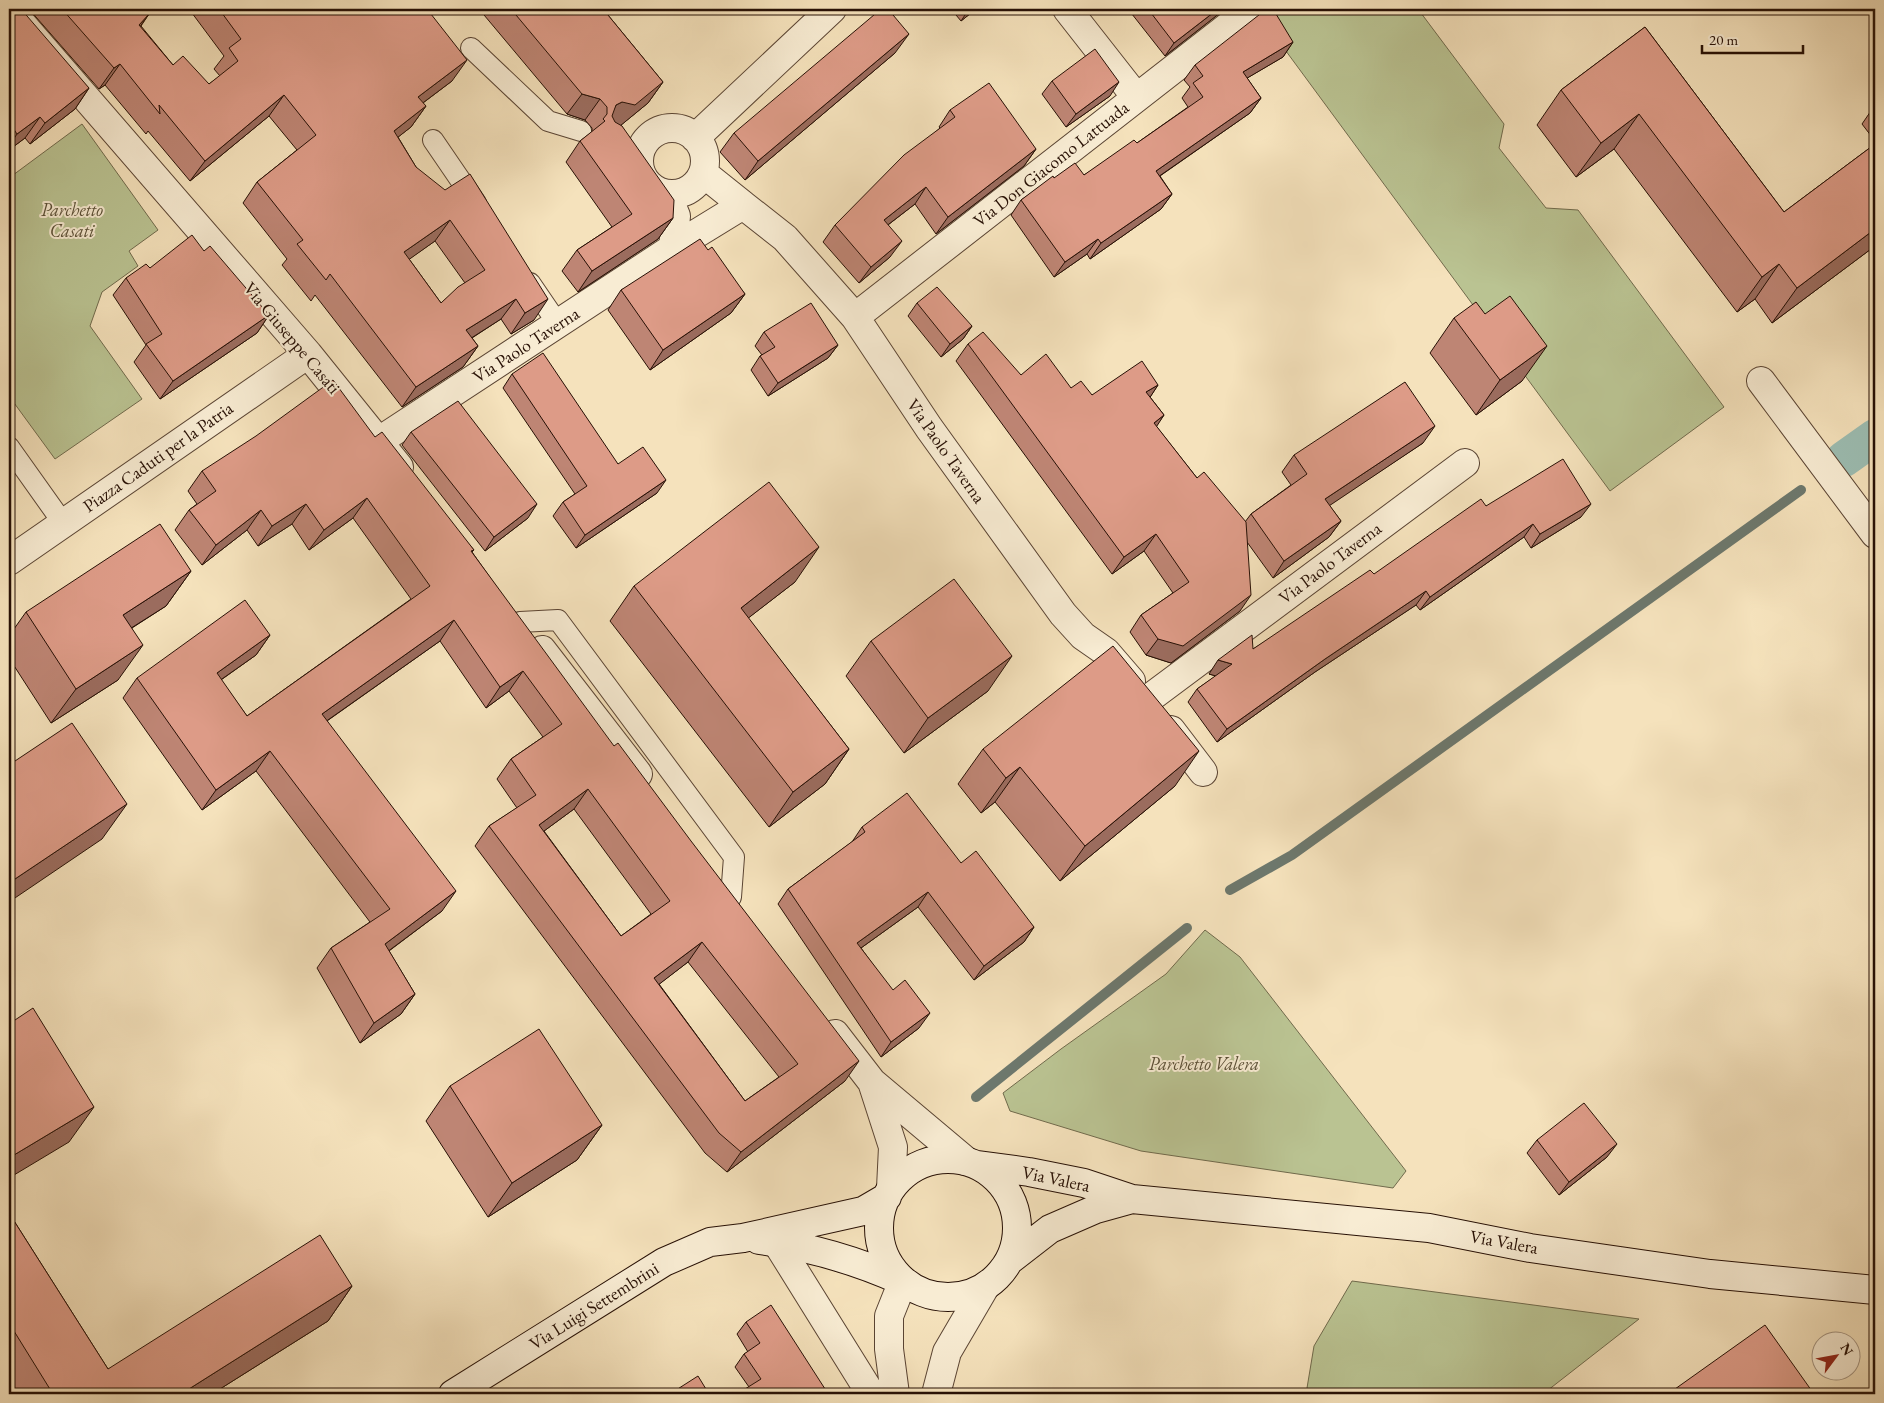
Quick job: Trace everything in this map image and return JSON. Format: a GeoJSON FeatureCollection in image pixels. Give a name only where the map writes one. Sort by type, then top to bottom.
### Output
{"type":"FeatureCollection","features":[{"type":"Feature","properties":{"kind":"street","name":"Via Giuseppe Casati"},"geometry":{"type":"LineString","coordinates":[[9,9],[308,354],[413,485]]}},
{"type":"Feature","properties":{"kind":"street"},"geometry":{"type":"LineString","coordinates":[[673,248],[676,216],[685,186],[704,152],[695,138],[832,9]]}},
{"type":"Feature","properties":{"kind":"street"},"geometry":{"type":"LineString","coordinates":[[1067,9],[1136,97]]}},
{"type":"Feature","properties":{"kind":"street","name":"Via Don Giacomo Lattuada"},"geometry":{"type":"LineString","coordinates":[[855,317],[1248,11]]}},
{"type":"Feature","properties":{"kind":"street","name":"Via Paolo Taverna"},"geometry":{"type":"LineString","coordinates":[[695,138],[683,130],[663,129],[645,141],[632,145],[643,178],[658,191],[685,186],[743,205],[785,238],[855,317],[929,428],[1063,614],[1083,636],[1106,652],[1147,700],[1203,772]]}},
{"type":"Feature","properties":{"kind":"street","name":"Via Paolo Taverna"},"geometry":{"type":"LineString","coordinates":[[378,441],[673,248],[743,205]]}},
{"type":"Feature","properties":{"kind":"street","name":"Piazza Caduti per la Patria"},"geometry":{"type":"LineString","coordinates":[[9,561],[308,354]]}},
{"type":"Feature","properties":{"kind":"street"},"geometry":{"type":"LineString","coordinates":[[1761,381],[1875,534]]}},
{"type":"Feature","properties":{"kind":"street","name":"Via Paolo Taverna"},"geometry":{"type":"LineString","coordinates":[[1147,700],[1465,463]]}},
{"type":"Feature","properties":{"kind":"street"},"geometry":{"type":"LineString","coordinates":[[502,600],[651,791]]}},
{"type":"Feature","properties":{"kind":"street"},"geometry":{"type":"LineString","coordinates":[[709,867],[749,920]]}},
{"type":"Feature","properties":{"kind":"street"},"geometry":{"type":"LineString","coordinates":[[819,1013],[872,1082],[972,1163],[1000,1182],[1013,1205],[1017,1220],[1016,1244],[1010,1260],[1003,1271],[985,1287],[947,1352],[936,1394]]}},
{"type":"Feature","properties":{"kind":"street"},"geometry":{"type":"LineString","coordinates":[[872,1082],[893,1148],[889,1193],[879,1218],[881,1248],[891,1268],[903,1281],[922,1293],[942,1298],[964,1296],[985,1287]]}},
{"type":"Feature","properties":{"kind":"street"},"geometry":{"type":"LineString","coordinates":[[889,1193],[916,1166],[928,1162],[952,1159],[972,1163]]}},
{"type":"Feature","properties":{"kind":"street","name":"Via Valera"},"geometry":{"type":"LineString","coordinates":[[972,1163],[1084,1183],[1132,1199],[1429,1228],[1530,1248],[1701,1272],[1875,1290]]}},
{"type":"Feature","properties":{"kind":"street","name":"Via Luigi Settembrini"},"geometry":{"type":"LineString","coordinates":[[453,1394],[664,1262],[710,1242],[743,1238],[863,1211],[889,1193]]}},
{"type":"Feature","properties":{"kind":"street","name":"Via Valera"},"geometry":{"type":"LineString","coordinates":[[1010,1260],[1050,1229],[1096,1209],[1132,1199]]}},
{"type":"Feature","properties":{"kind":"street","name":"Via Luigi Settembrini"},"geometry":{"type":"LineString","coordinates":[[743,1238],[804,1246],[866,1264],[903,1281]]}},
{"type":"Feature","properties":{"kind":"street"},"geometry":{"type":"LineString","coordinates":[[777,1242],[871,1394]]}},
{"type":"Feature","properties":{"kind":"street"},"geometry":{"type":"LineString","coordinates":[[895,1394],[889,1348],[889,1316],[903,1281]]}},
{"type":"Feature","properties":{"kind":"lane"},"geometry":{"type":"LineString","coordinates":[[471,48],[548,121],[581,131]]}},
{"type":"Feature","properties":{"kind":"lane"},"geometry":{"type":"LineString","coordinates":[[433,140],[487,220]]}},
{"type":"Feature","properties":{"kind":"lane"},"geometry":{"type":"LineString","coordinates":[[520,268],[558,324]]}},
{"type":"Feature","properties":{"kind":"lane"},"geometry":{"type":"LineString","coordinates":[[9,447],[63,523]]}},
{"type":"Feature","properties":{"kind":"lane"},"geometry":{"type":"LineString","coordinates":[[520,622],[558,620],[734,857],[731,897]]}},
{"type":"Feature","properties":{"kind":"green space"},"geometry":{"type":"Polygon","coordinates":[[[1255,9],[1418,9],[1504,124],[1499,148],[1546,208],[1578,210],[1724,407],[1610,491],[1255,9]]]}},
{"type":"Feature","properties":{"kind":"green space","name":"Parchetto Casati"},"geometry":{"type":"Polygon","coordinates":[[[82,124],[158,230],[129,251],[138,266],[102,292],[90,326],[142,399],[55,459],[9,396],[9,178],[82,124]]]}},
{"type":"Feature","properties":{"kind":"green space","name":"Parchetto Valera"},"geometry":{"type":"Polygon","coordinates":[[[1205,930],[1240,957],[1406,1171],[1393,1188],[1141,1151],[1010,1111],[1003,1093],[1166,974],[1205,930]]]}},
{"type":"Feature","properties":{"kind":"green space"},"geometry":{"type":"Polygon","coordinates":[[[1352,1281],[1639,1319],[1543,1394],[1306,1394],[1314,1346],[1352,1281]]]}},
{"type":"Feature","properties":{"kind":"building"},"geometry":{"type":"Polygon","coordinates":[[[9,9],[21,9],[89,88],[45,123],[40,117],[17,134],[9,122],[9,9]]]}},
{"type":"Feature","properties":{"kind":"building"},"geometry":{"type":"Polygon","coordinates":[[[62,9],[144,9],[149,14],[139,25],[173,65],[183,56],[209,84],[238,61],[229,48],[241,39],[219,9],[427,9],[467,60],[418,97],[426,106],[394,131],[416,167],[445,190],[470,174],[548,299],[525,313],[516,299],[466,330],[478,346],[416,387],[330,274],[326,280],[297,244],[303,240],[257,182],[316,135],[284,95],[205,161],[159,105],[160,114],[120,64],[114,68],[62,9]],[[450,220],[404,252],[441,303],[458,287],[485,270],[450,220]]]}},
{"type":"Feature","properties":{"kind":"building"},"geometry":{"type":"Polygon","coordinates":[[[511,9],[603,9],[663,82],[635,105],[622,102],[616,105],[612,116],[615,122],[622,126],[674,200],[673,218],[592,271],[577,250],[632,214],[580,141],[605,121],[603,119],[607,114],[607,107],[600,99],[582,94],[511,9]]]}},
{"type":"Feature","properties":{"kind":"building"},"geometry":{"type":"Polygon","coordinates":[[[881,9],[888,9],[909,34],[758,161],[734,133],[881,9]]]}},
{"type":"Feature","properties":{"kind":"building"},"geometry":{"type":"Polygon","coordinates":[[[1148,9],[1218,9],[1174,43],[1148,9]]]}},
{"type":"Feature","properties":{"kind":"building"},"geometry":{"type":"Polygon","coordinates":[[[1273,9],[1293,42],[1243,72],[1261,98],[1156,171],[1172,194],[1101,243],[1098,239],[1065,262],[1021,200],[1053,176],[1054,178],[1075,163],[1084,175],[1134,140],[1137,143],[1203,97],[1193,83],[1203,76],[1195,65],[1264,11],[1265,13],[1273,9]]]}},
{"type":"Feature","properties":{"kind":"building"},"geometry":{"type":"Polygon","coordinates":[[[1645,27],[1784,212],[1875,144],[1875,229],[1797,288],[1779,264],[1762,277],[1639,114],[1601,143],[1561,90],[1645,27]]]}},
{"type":"Feature","properties":{"kind":"building"},"geometry":{"type":"Polygon","coordinates":[[[1095,49],[1119,82],[1076,114],[1052,81],[1095,49]]]}},
{"type":"Feature","properties":{"kind":"building"},"geometry":{"type":"Polygon","coordinates":[[[989,83],[1036,149],[948,217],[926,187],[884,220],[902,241],[871,267],[835,225],[904,155],[955,117],[950,110],[989,83]]]}},
{"type":"Feature","properties":{"kind":"building"},"geometry":{"type":"Polygon","coordinates":[[[192,235],[204,251],[210,246],[269,315],[173,381],[146,344],[162,334],[126,278],[146,264],[150,268],[192,235]]]}},
{"type":"Feature","properties":{"kind":"building"},"geometry":{"type":"Polygon","coordinates":[[[700,239],[708,250],[712,247],[745,294],[663,350],[621,290],[700,239]]]}},
{"type":"Feature","properties":{"kind":"building"},"geometry":{"type":"Polygon","coordinates":[[[937,287],[972,326],[950,344],[917,303],[937,287]]]}},
{"type":"Feature","properties":{"kind":"building"},"geometry":{"type":"Polygon","coordinates":[[[1510,296],[1547,346],[1500,380],[1454,318],[1476,302],[1485,314],[1510,296]]]}},
{"type":"Feature","properties":{"kind":"building"},"geometry":{"type":"Polygon","coordinates":[[[811,303],[838,345],[778,383],[760,356],[775,347],[764,332],[811,303]]]}},
{"type":"Feature","properties":{"kind":"building"},"geometry":{"type":"Polygon","coordinates":[[[983,332],[1021,375],[1046,354],[1071,388],[1081,381],[1092,395],[1142,361],[1158,385],[1146,392],[1164,415],[1154,423],[1197,478],[1204,472],[1246,522],[1251,595],[1183,646],[1158,639],[1141,615],[1189,582],[1156,534],[1124,557],[968,344],[983,332]]]}},
{"type":"Feature","properties":{"kind":"building"},"geometry":{"type":"Polygon","coordinates":[[[543,353],[618,464],[643,447],[666,480],[585,535],[563,502],[587,486],[512,374],[543,353]]]}},
{"type":"Feature","properties":{"kind":"building"},"geometry":{"type":"Polygon","coordinates":[[[333,380],[375,437],[382,432],[474,550],[471,551],[614,746],[618,743],[859,1061],[741,1152],[719,1133],[489,826],[536,795],[511,759],[562,724],[523,671],[500,687],[454,620],[322,714],[456,891],[385,944],[415,994],[374,1023],[331,948],[390,909],[270,751],[216,790],[137,678],[245,600],[270,635],[217,673],[247,716],[430,586],[367,498],[324,530],[306,504],[272,526],[261,510],[216,545],[189,510],[216,491],[202,471],[256,436],[333,380]],[[588,789],[539,825],[621,936],[670,901],[588,789]],[[702,942],[654,978],[745,1101],[798,1064],[702,942]]]}},
{"type":"Feature","properties":{"kind":"building"},"geometry":{"type":"Polygon","coordinates":[[[1405,382],[1435,426],[1325,499],[1341,521],[1284,561],[1251,514],[1307,474],[1294,455],[1405,382]]]}},
{"type":"Feature","properties":{"kind":"building"},"geometry":{"type":"Polygon","coordinates":[[[458,401],[537,504],[494,537],[411,432],[458,401]]]}},
{"type":"Feature","properties":{"kind":"building"},"geometry":{"type":"Polygon","coordinates":[[[1563,459],[1591,504],[1540,534],[1533,524],[1430,597],[1426,591],[1325,659],[1227,729],[1197,689],[1232,664],[1218,660],[1252,635],[1253,649],[1370,570],[1374,574],[1481,499],[1486,506],[1563,459]]]}},
{"type":"Feature","properties":{"kind":"building"},"geometry":{"type":"Polygon","coordinates":[[[769,482],[819,547],[741,608],[849,749],[793,792],[634,586],[769,482]]]}},
{"type":"Feature","properties":{"kind":"building"},"geometry":{"type":"Polygon","coordinates":[[[160,524],[191,571],[123,615],[143,645],[76,689],[26,612],[160,524]]]}},
{"type":"Feature","properties":{"kind":"building"},"geometry":{"type":"Polygon","coordinates":[[[954,579],[1012,656],[928,718],[871,641],[954,579]]]}},
{"type":"Feature","properties":{"kind":"building"},"geometry":{"type":"Polygon","coordinates":[[[1113,646],[1199,751],[1085,846],[1020,767],[1006,778],[983,749],[1113,646]]]}},
{"type":"Feature","properties":{"kind":"building"},"geometry":{"type":"Polygon","coordinates":[[[72,723],[127,804],[9,883],[9,765],[72,723]]]}},
{"type":"Feature","properties":{"kind":"building"},"geometry":{"type":"Polygon","coordinates":[[[907,793],[961,863],[976,851],[1034,927],[984,966],[928,892],[857,943],[893,990],[905,980],[930,1013],[891,1042],[788,889],[865,832],[862,827],[907,793]]]}},
{"type":"Feature","properties":{"kind":"building"},"geometry":{"type":"Polygon","coordinates":[[[33,1008],[94,1107],[9,1158],[9,1024],[33,1008]]]}},
{"type":"Feature","properties":{"kind":"building"},"geometry":{"type":"Polygon","coordinates":[[[539,1029],[602,1125],[512,1183],[450,1086],[539,1029]]]}},
{"type":"Feature","properties":{"kind":"building"},"geometry":{"type":"Polygon","coordinates":[[[1584,1103],[1617,1144],[1569,1182],[1537,1140],[1584,1103]]]}},
{"type":"Feature","properties":{"kind":"building"},"geometry":{"type":"Polygon","coordinates":[[[9,1213],[108,1369],[320,1235],[352,1286],[181,1394],[53,1394],[9,1323],[9,1213]]]}},
{"type":"Feature","properties":{"kind":"building"},"geometry":{"type":"Polygon","coordinates":[[[771,1305],[827,1392],[824,1394],[737,1394],[761,1379],[744,1354],[760,1343],[746,1322],[771,1305]]]}},
{"type":"Feature","properties":{"kind":"building"},"geometry":{"type":"Polygon","coordinates":[[[1765,1325],[1814,1394],[1668,1394],[1765,1325]]]}},
{"type":"Feature","properties":{"kind":"building"},"geometry":{"type":"Polygon","coordinates":[[[698,1376],[709,1394],[675,1394],[673,1392],[698,1376]]]}},
{"type":"Feature","properties":{"kind":"waterway"},"geometry":{"type":"LineString","coordinates":[[1844,459],[1875,437]]}},
{"type":"Feature","properties":{"kind":"waterway"},"geometry":{"type":"LineString","coordinates":[[1230,890],[1292,855],[1801,490]]}},
{"type":"Feature","properties":{"kind":"waterway"},"geometry":{"type":"LineString","coordinates":[[976,1097],[1187,928]]}}]}
